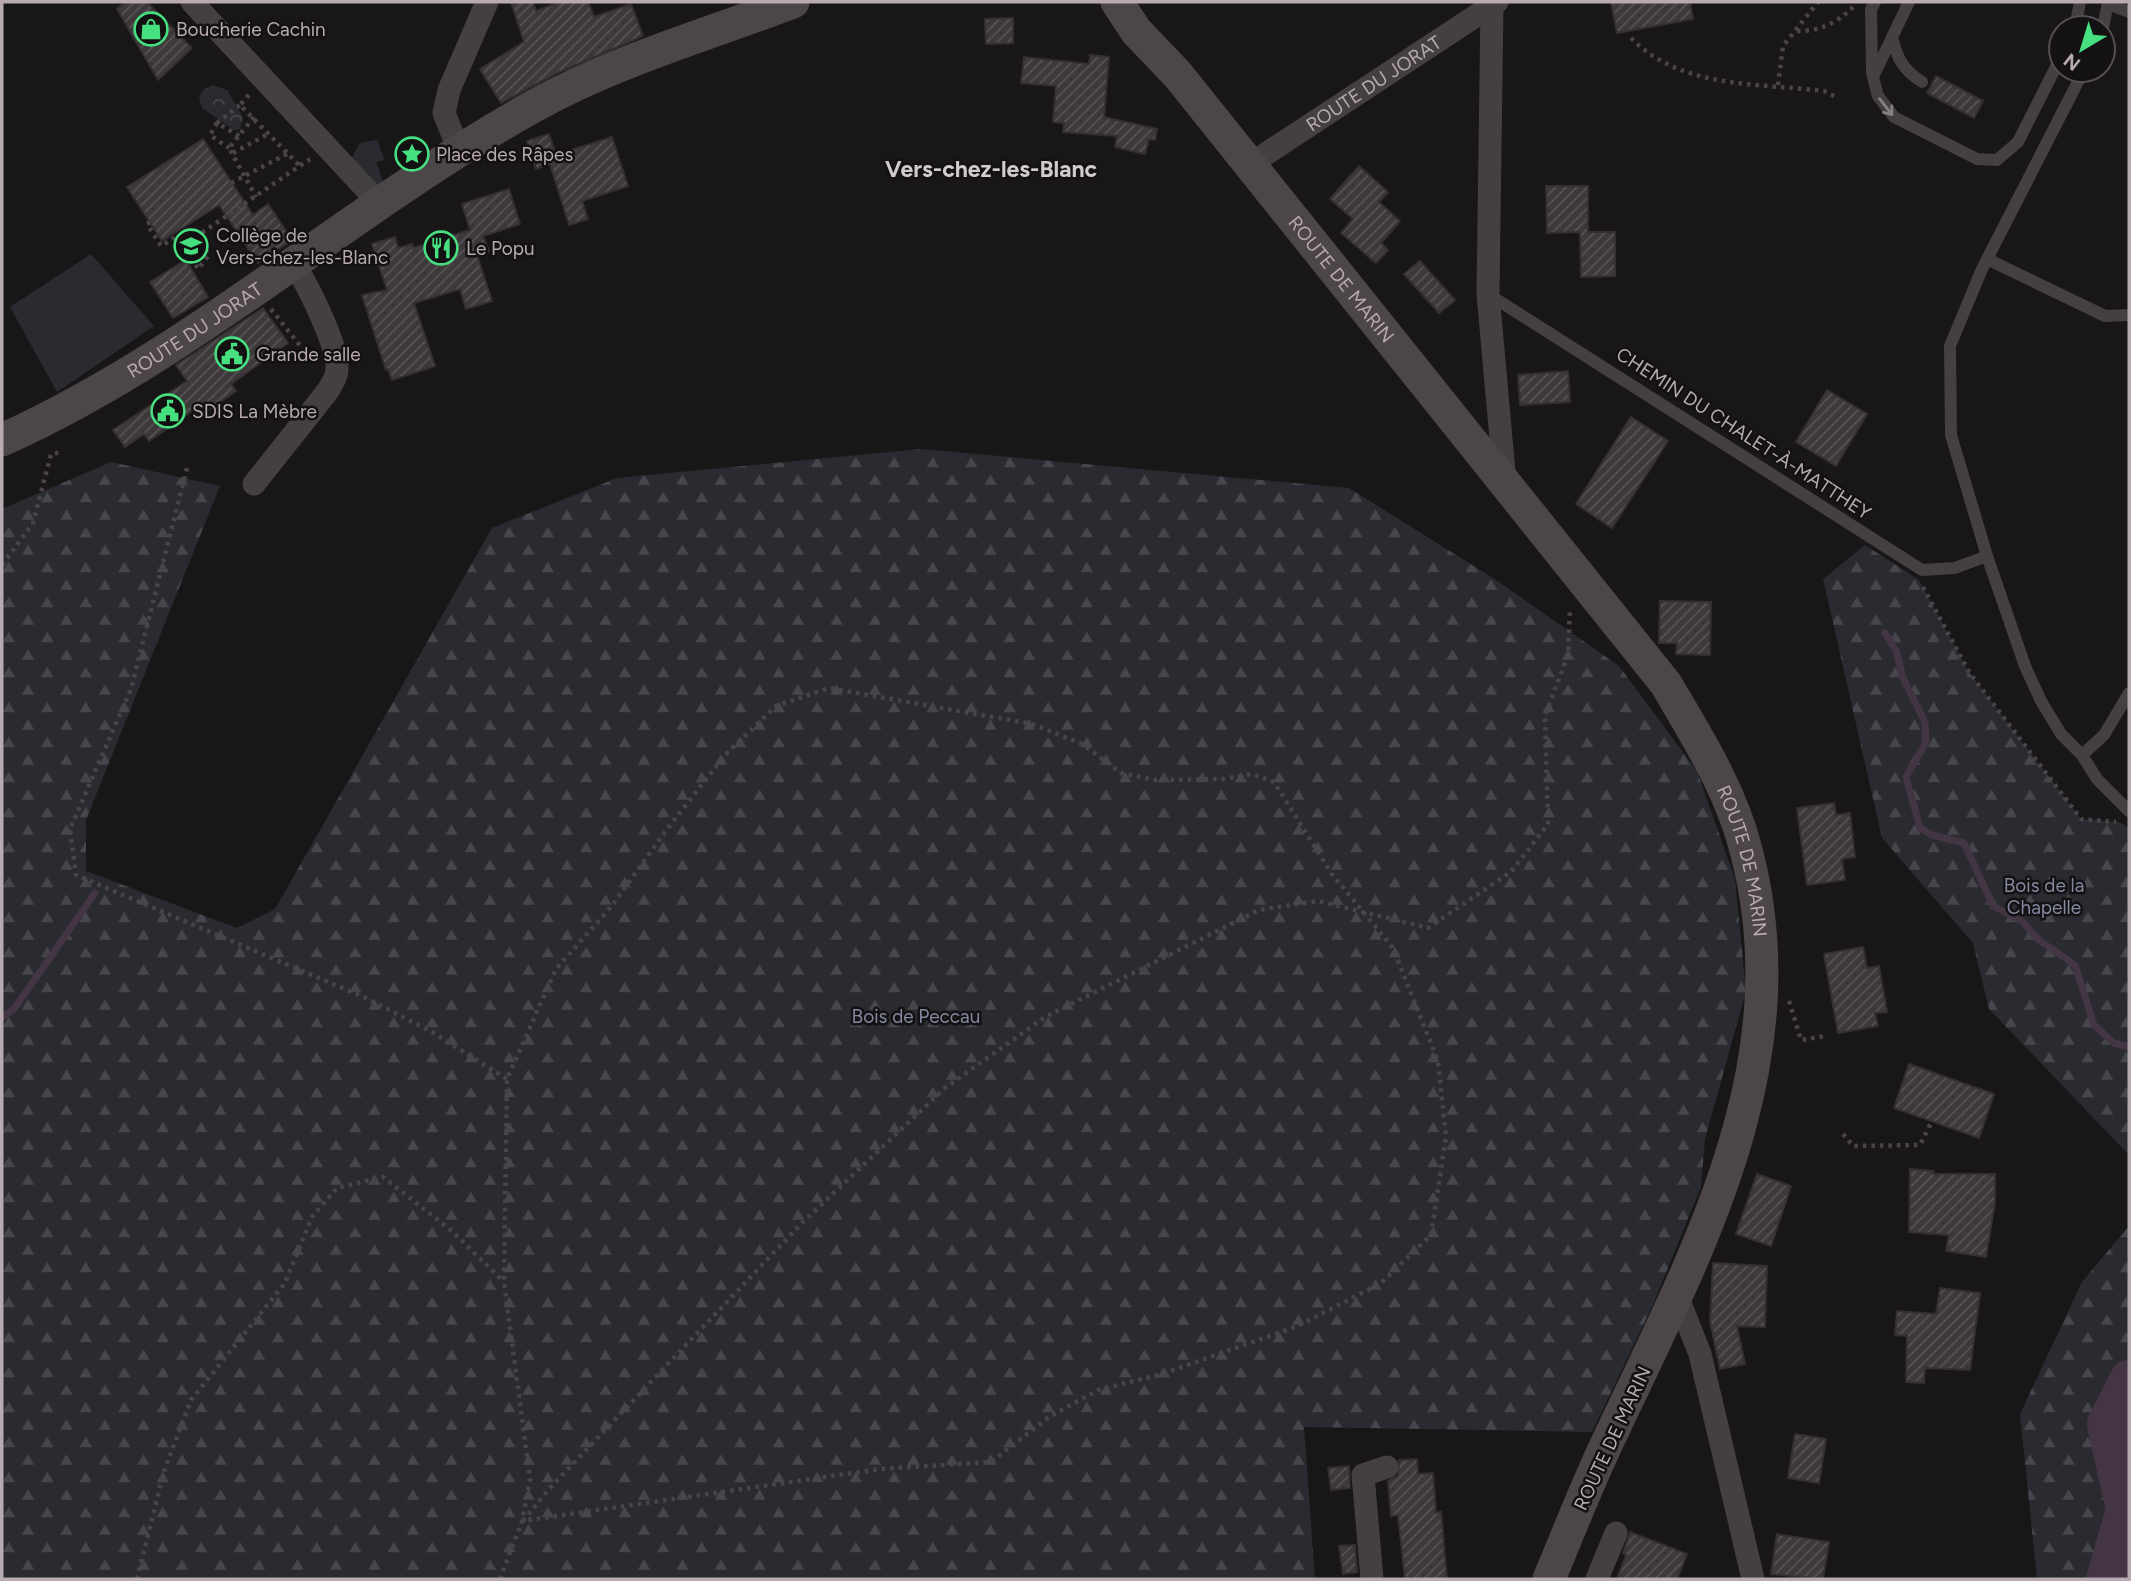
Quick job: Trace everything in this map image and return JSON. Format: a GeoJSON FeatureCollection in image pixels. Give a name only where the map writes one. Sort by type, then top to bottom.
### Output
{"type":"FeatureCollection","features":[{"type":"Feature","properties":{"kind":"main road","name":"ROUTE DU JORAT"},"geometry":{"type":"LineString","coordinates":[[2,440],[88,398],[379,204],[533,107],[601,73],[793,2]]}},
{"type":"Feature","properties":{"kind":"main road","name":"ROUTE DE MARIN"},"geometry":{"type":"LineString","coordinates":[[1116,2],[1136,31],[1178,75],[1666,684],[1705,749],[1730,804],[1746,850],[1760,927],[1762,982],[1759,1034],[1750,1091],[1736,1145],[1678,1298],[1605,1445],[1549,1579]]}},
{"type":"Feature","properties":{"kind":"main road","name":"ROUTE DE MARIN"},"geometry":{"type":"LineString","coordinates":[[1137,2],[1152,24],[1178,75]]}},
{"type":"Feature","properties":{"kind":"street"},"geometry":{"type":"LineString","coordinates":[[192,2],[379,204]]}},
{"type":"Feature","properties":{"kind":"street"},"geometry":{"type":"LineString","coordinates":[[460,153],[444,113],[449,90],[487,2]]}},
{"type":"Feature","properties":{"kind":"street"},"geometry":{"type":"LineString","coordinates":[[1494,4],[1488,294],[1505,483]]}},
{"type":"Feature","properties":{"kind":"street","name":"ROUTE DU JORAT"},"geometry":{"type":"LineString","coordinates":[[1249,165],[1494,4]]}},
{"type":"Feature","properties":{"kind":"street"},"geometry":{"type":"LineString","coordinates":[[254,484],[327,392],[336,375],[335,353],[305,282],[293,262]]}},
{"type":"Feature","properties":{"kind":"street"},"geometry":{"type":"LineString","coordinates":[[1678,1298],[1700,1354],[1753,1579]]}},
{"type":"Feature","properties":{"kind":"street"},"geometry":{"type":"LineString","coordinates":[[1372,1579],[1363,1475],[1387,1467]]}},
{"type":"Feature","properties":{"kind":"street"},"geometry":{"type":"LineString","coordinates":[[1597,1579],[1616,1533]]}},
{"type":"Feature","properties":{"kind":"lane"},"geometry":{"type":"LineString","coordinates":[[1875,2],[1871,9],[1872,77],[1878,96],[1894,117],[1977,159],[1997,160],[2018,142],[2047,84]]}},
{"type":"Feature","properties":{"kind":"lane"},"geometry":{"type":"LineString","coordinates":[[1872,77],[1909,2]]}},
{"type":"Feature","properties":{"kind":"lane"},"geometry":{"type":"LineString","coordinates":[[2108,3],[2129,12]]}},
{"type":"Feature","properties":{"kind":"lane"},"geometry":{"type":"LineString","coordinates":[[1892,37],[1897,59],[1911,75],[1922,82]]}},
{"type":"Feature","properties":{"kind":"lane"},"geometry":{"type":"LineString","coordinates":[[2077,84],[1987,259],[1950,346],[1951,435],[1987,556],[2025,666],[2041,701],[2061,734],[2082,755],[2096,779],[2129,811]]}},
{"type":"Feature","properties":{"kind":"lane"},"geometry":{"type":"LineString","coordinates":[[1987,259],[2105,316],[2129,315]]}},
{"type":"Feature","properties":{"kind":"lane","name":"CHEMIN DU CHALET-À-MATTHEY"},"geometry":{"type":"LineString","coordinates":[[1488,294],[1922,570],[1955,568],[1987,556]]}},
{"type":"Feature","properties":{"kind":"lane"},"geometry":{"type":"LineString","coordinates":[[2082,755],[2104,735],[2129,693]]}},
{"type":"Feature","properties":{"kind":"path"},"geometry":{"type":"LineString","coordinates":[[1778,85],[1783,46],[1818,2]]}},
{"type":"Feature","properties":{"kind":"path"},"geometry":{"type":"LineString","coordinates":[[1796,31],[1813,31],[1831,24],[1857,2]]}},
{"type":"Feature","properties":{"kind":"path"},"geometry":{"type":"LineString","coordinates":[[1631,38],[1649,56],[1702,78],[1824,91],[1836,97]]}},
{"type":"Feature","properties":{"kind":"path"},"geometry":{"type":"LineString","coordinates":[[253,92],[217,123],[211,135],[233,153],[256,197]]}},
{"type":"Feature","properties":{"kind":"path"},"geometry":{"type":"LineString","coordinates":[[240,104],[300,166]]}},
{"type":"Feature","properties":{"kind":"path"},"geometry":{"type":"LineString","coordinates":[[229,148],[254,117]]}},
{"type":"Feature","properties":{"kind":"path"},"geometry":{"type":"LineString","coordinates":[[217,123],[239,136]]}},
{"type":"Feature","properties":{"kind":"path"},"geometry":{"type":"LineString","coordinates":[[233,153],[270,133]]}},
{"type":"Feature","properties":{"kind":"path"},"geometry":{"type":"LineString","coordinates":[[232,183],[289,153]]}},
{"type":"Feature","properties":{"kind":"path"},"geometry":{"type":"LineString","coordinates":[[150,222],[147,224],[161,246],[179,235],[198,269],[209,255],[197,236],[314,157]]}},
{"type":"Feature","properties":{"kind":"path"},"geometry":{"type":"LineString","coordinates":[[264,299],[305,351]]}},
{"type":"Feature","properties":{"kind":"path"},"geometry":{"type":"LineString","coordinates":[[2,565],[33,523],[51,454],[63,452]]}},
{"type":"Feature","properties":{"kind":"path"},"geometry":{"type":"LineString","coordinates":[[187,468],[131,689],[70,829],[76,875],[366,998],[432,1032],[507,1079]]}},
{"type":"Feature","properties":{"kind":"path"},"geometry":{"type":"LineString","coordinates":[[1919,580],[1969,672],[2081,819],[2119,822]]}},
{"type":"Feature","properties":{"kind":"path"},"geometry":{"type":"LineString","coordinates":[[523,1521],[549,1489],[801,1224],[945,1088],[1045,1017],[1259,910],[1318,901],[1428,928],[1511,872],[1548,824],[1545,715],[1568,655],[1570,606]]}},
{"type":"Feature","properties":{"kind":"path"},"geometry":{"type":"LineString","coordinates":[[500,1579],[523,1521],[530,1479],[504,1282],[507,1079],[556,969],[611,907],[723,757],[776,706],[829,688],[1032,723],[1082,744],[1121,773],[1155,780],[1223,779],[1252,774],[1274,782],[1332,874],[1393,948],[1438,1062],[1446,1136],[1431,1235],[1381,1283],[1298,1326],[1162,1374],[1098,1390],[1049,1417],[991,1462],[880,1469],[523,1521]]}},
{"type":"Feature","properties":{"kind":"path"},"geometry":{"type":"LineString","coordinates":[[1800,1031],[1801,1040],[1826,1036]]}},
{"type":"Feature","properties":{"kind":"path"},"geometry":{"type":"LineString","coordinates":[[1843,1134],[1853,1146],[1920,1145],[1932,1121]]}},
{"type":"Feature","properties":{"kind":"path"},"geometry":{"type":"LineString","coordinates":[[137,1579],[164,1471],[191,1400],[285,1283],[312,1217],[337,1188],[383,1177],[452,1231],[504,1282]]}},
{"type":"Feature","properties":{"kind":"green space"},"geometry":{"type":"Polygon","coordinates":[[[213,85],[227,90],[243,117],[240,129],[234,130],[202,108],[199,98],[203,90],[213,85]]]}},
{"type":"Feature","properties":{"kind":"green space"},"geometry":{"type":"Polygon","coordinates":[[[377,140],[385,160],[376,162],[385,187],[377,185],[351,159],[360,143],[377,140]]]}},
{"type":"Feature","properties":{"kind":"green space"},"geometry":{"type":"Polygon","coordinates":[[[91,254],[154,326],[57,392],[10,307],[91,254]]]}},
{"type":"Feature","properties":{"kind":"green space","name":"Bois de Peccau"},"geometry":{"type":"Polygon","coordinates":[[[921,449],[1349,488],[1496,580],[1619,666],[1697,771],[1735,879],[1746,991],[1705,1139],[1701,1187],[1652,1307],[1592,1432],[1304,1427],[1315,1579],[2,1579],[2,509],[111,462],[220,486],[86,820],[86,871],[237,928],[275,909],[492,528],[617,478],[921,449]]]}},
{"type":"Feature","properties":{"kind":"green space","name":"Bois de la Chapelle"},"geometry":{"type":"Polygon","coordinates":[[[1865,545],[1919,580],[1969,672],[2081,819],[2119,822],[2129,828],[2129,1155],[1989,1009],[1973,943],[1882,838],[1823,579],[1865,545]]]}},
{"type":"Feature","properties":{"kind":"green space"},"geometry":{"type":"Polygon","coordinates":[[[2129,1226],[2129,1579],[2037,1579],[2020,1414],[2082,1282],[2129,1226]]]}},
{"type":"Feature","properties":{"kind":"building","name":"Boucherie Cachin"},"geometry":{"type":"Polygon","coordinates":[[[126,2],[147,2],[192,48],[158,80],[117,9],[126,2]]]}},
{"type":"Feature","properties":{"kind":"building"},"geometry":{"type":"Polygon","coordinates":[[[511,2],[533,2],[536,11],[560,2],[588,2],[594,17],[631,4],[643,36],[557,73],[501,103],[480,69],[524,42],[511,2]]]}},
{"type":"Feature","properties":{"kind":"building"},"geometry":{"type":"Polygon","coordinates":[[[1611,2],[1690,2],[1693,19],[1617,33],[1611,2]]]}},
{"type":"Feature","properties":{"kind":"building"},"geometry":{"type":"Polygon","coordinates":[[[1013,18],[1013,43],[986,44],[985,19],[1013,18]]]}},
{"type":"Feature","properties":{"kind":"building"},"geometry":{"type":"Polygon","coordinates":[[[1090,55],[1109,57],[1104,117],[1157,129],[1155,140],[1149,139],[1145,154],[1115,147],[1117,136],[1063,132],[1064,123],[1053,122],[1056,86],[1021,83],[1024,57],[1089,64],[1090,55]]]}},
{"type":"Feature","properties":{"kind":"building"},"geometry":{"type":"Polygon","coordinates":[[[1936,76],[1983,101],[1974,118],[1927,93],[1936,76]]]}},
{"type":"Feature","properties":{"kind":"building"},"geometry":{"type":"Polygon","coordinates":[[[549,134],[556,155],[612,137],[628,186],[582,201],[588,219],[569,225],[550,164],[536,169],[527,141],[549,134]]]}},
{"type":"Feature","properties":{"kind":"building"},"geometry":{"type":"Polygon","coordinates":[[[203,139],[253,215],[268,204],[292,240],[258,263],[219,205],[162,241],[127,187],[203,139]]]}},
{"type":"Feature","properties":{"kind":"building"},"geometry":{"type":"Polygon","coordinates":[[[1359,166],[1388,192],[1379,202],[1400,221],[1381,243],[1388,250],[1376,263],[1341,233],[1353,219],[1330,199],[1359,166]]]}},
{"type":"Feature","properties":{"kind":"building"},"geometry":{"type":"Polygon","coordinates":[[[1546,186],[1588,186],[1588,232],[1615,232],[1615,276],[1581,277],[1580,232],[1547,233],[1546,186]]]}},
{"type":"Feature","properties":{"kind":"building"},"geometry":{"type":"Polygon","coordinates":[[[509,189],[520,224],[483,236],[489,251],[477,255],[492,301],[466,309],[460,289],[414,303],[435,366],[392,380],[388,369],[386,370],[362,295],[387,290],[372,244],[395,237],[398,248],[412,244],[413,248],[470,230],[462,204],[509,189]]]}},
{"type":"Feature","properties":{"kind":"building"},"geometry":{"type":"Polygon","coordinates":[[[186,260],[208,297],[173,318],[150,282],[186,260]]]}},
{"type":"Feature","properties":{"kind":"building"},"geometry":{"type":"Polygon","coordinates":[[[1420,261],[1455,300],[1439,313],[1404,274],[1420,261]]]}},
{"type":"Feature","properties":{"kind":"building","name":"Grande salle"},"geometry":{"type":"Polygon","coordinates":[[[263,308],[288,343],[231,384],[236,391],[207,411],[202,404],[149,441],[144,434],[125,447],[113,430],[187,381],[176,365],[263,308]]]}},
{"type":"Feature","properties":{"kind":"building"},"geometry":{"type":"Polygon","coordinates":[[[1568,371],[1570,402],[1520,405],[1518,375],[1568,371]]]}},
{"type":"Feature","properties":{"kind":"building"},"geometry":{"type":"Polygon","coordinates":[[[1827,390],[1867,414],[1836,466],[1796,442],[1827,390]]]}},
{"type":"Feature","properties":{"kind":"building"},"geometry":{"type":"Polygon","coordinates":[[[1631,417],[1668,441],[1612,528],[1576,504],[1631,417]]]}},
{"type":"Feature","properties":{"kind":"building"},"geometry":{"type":"Polygon","coordinates":[[[1660,601],[1711,602],[1710,655],[1676,654],[1677,643],[1659,643],[1660,601]]]}},
{"type":"Feature","properties":{"kind":"building"},"geometry":{"type":"Polygon","coordinates":[[[1834,803],[1836,815],[1850,813],[1855,857],[1842,859],[1845,880],[1807,885],[1797,808],[1834,803]]]}},
{"type":"Feature","properties":{"kind":"building"},"geometry":{"type":"Polygon","coordinates":[[[1863,947],[1867,968],[1879,966],[1887,1012],[1875,1013],[1878,1026],[1838,1033],[1824,954],[1863,947]]]}},
{"type":"Feature","properties":{"kind":"building"},"geometry":{"type":"Polygon","coordinates":[[[1909,1064],[1994,1094],[1979,1138],[1894,1108],[1909,1064]]]}},
{"type":"Feature","properties":{"kind":"building"},"geometry":{"type":"Polygon","coordinates":[[[1910,1169],[1933,1171],[1933,1174],[1995,1174],[1995,1203],[1986,1257],[1946,1251],[1949,1235],[1909,1232],[1910,1169]]]}},
{"type":"Feature","properties":{"kind":"building"},"geometry":{"type":"Polygon","coordinates":[[[1757,1174],[1791,1186],[1771,1246],[1736,1234],[1757,1174]]]}},
{"type":"Feature","properties":{"kind":"building"},"geometry":{"type":"Polygon","coordinates":[[[1713,1263],[1767,1266],[1765,1327],[1737,1326],[1745,1364],[1720,1369],[1710,1321],[1713,1263]]]}},
{"type":"Feature","properties":{"kind":"building"},"geometry":{"type":"Polygon","coordinates":[[[1940,1288],[1980,1293],[1970,1370],[1925,1368],[1924,1383],[1906,1382],[1907,1336],[1895,1335],[1897,1311],[1936,1314],[1940,1288]]]}},
{"type":"Feature","properties":{"kind":"building"},"geometry":{"type":"Polygon","coordinates":[[[1795,1434],[1826,1439],[1819,1483],[1788,1478],[1795,1434]]]}},
{"type":"Feature","properties":{"kind":"building"},"geometry":{"type":"Polygon","coordinates":[[[1417,1459],[1418,1474],[1433,1473],[1436,1513],[1441,1512],[1447,1579],[1405,1579],[1398,1515],[1391,1516],[1388,1481],[1398,1476],[1399,1460],[1417,1459]]]}},
{"type":"Feature","properties":{"kind":"building"},"geometry":{"type":"Polygon","coordinates":[[[1349,1466],[1350,1488],[1331,1490],[1328,1468],[1349,1466]]]}},
{"type":"Feature","properties":{"kind":"building"},"geometry":{"type":"Polygon","coordinates":[[[1630,1532],[1687,1554],[1677,1579],[1617,1579],[1626,1555],[1623,1553],[1630,1532]]]}},
{"type":"Feature","properties":{"kind":"building"},"geometry":{"type":"Polygon","coordinates":[[[1777,1534],[1829,1542],[1823,1579],[1771,1574],[1777,1534]]]}},
{"type":"Feature","properties":{"kind":"building"},"geometry":{"type":"Polygon","coordinates":[[[1355,1545],[1357,1572],[1343,1574],[1339,1546],[1355,1545]]]}},
{"type":"Feature","properties":{"kind":"waterway"},"geometry":{"type":"LineString","coordinates":[[1885,633],[1896,651],[1903,678],[1925,722],[1926,742],[1906,777],[1920,828],[1932,835],[1964,843],[1993,906],[2022,921],[2039,940],[2075,965],[2094,1025],[2114,1043],[2129,1047]]}},
{"type":"Feature","properties":{"kind":"waterway"},"geometry":{"type":"LineString","coordinates":[[2,1017],[14,1009],[95,893]]}},
{"type":"Feature","properties":{"kind":"waterway"},"geometry":{"type":"LineString","coordinates":[[2106,1579],[2126,1510],[2107,1424],[2129,1380]]}},
{"type":"Feature","properties":{"kind":"place","name":"Boucherie Cachin"},"geometry":{"type":"Point","coordinates":[151,29]}},
{"type":"Feature","properties":{"kind":"place","name":"Place des Râpes"},"geometry":{"type":"Point","coordinates":[412,154]}},
{"type":"Feature","properties":{"kind":"place","name":"Collège de Vers-chez-les-Blanc"},"geometry":{"type":"Point","coordinates":[191,246]}},
{"type":"Feature","properties":{"kind":"place","name":"Le Popu"},"geometry":{"type":"Point","coordinates":[441,248]}},
{"type":"Feature","properties":{"kind":"place","name":"Grande salle"},"geometry":{"type":"Point","coordinates":[232,354]}},
{"type":"Feature","properties":{"kind":"place","name":"SDIS La Mèbre"},"geometry":{"type":"Point","coordinates":[168,411]}},
{"type":"Feature","properties":{"kind":"district","name":"Vers-chez-les-Blanc"},"geometry":{"type":"Point","coordinates":[991,169]}}]}
